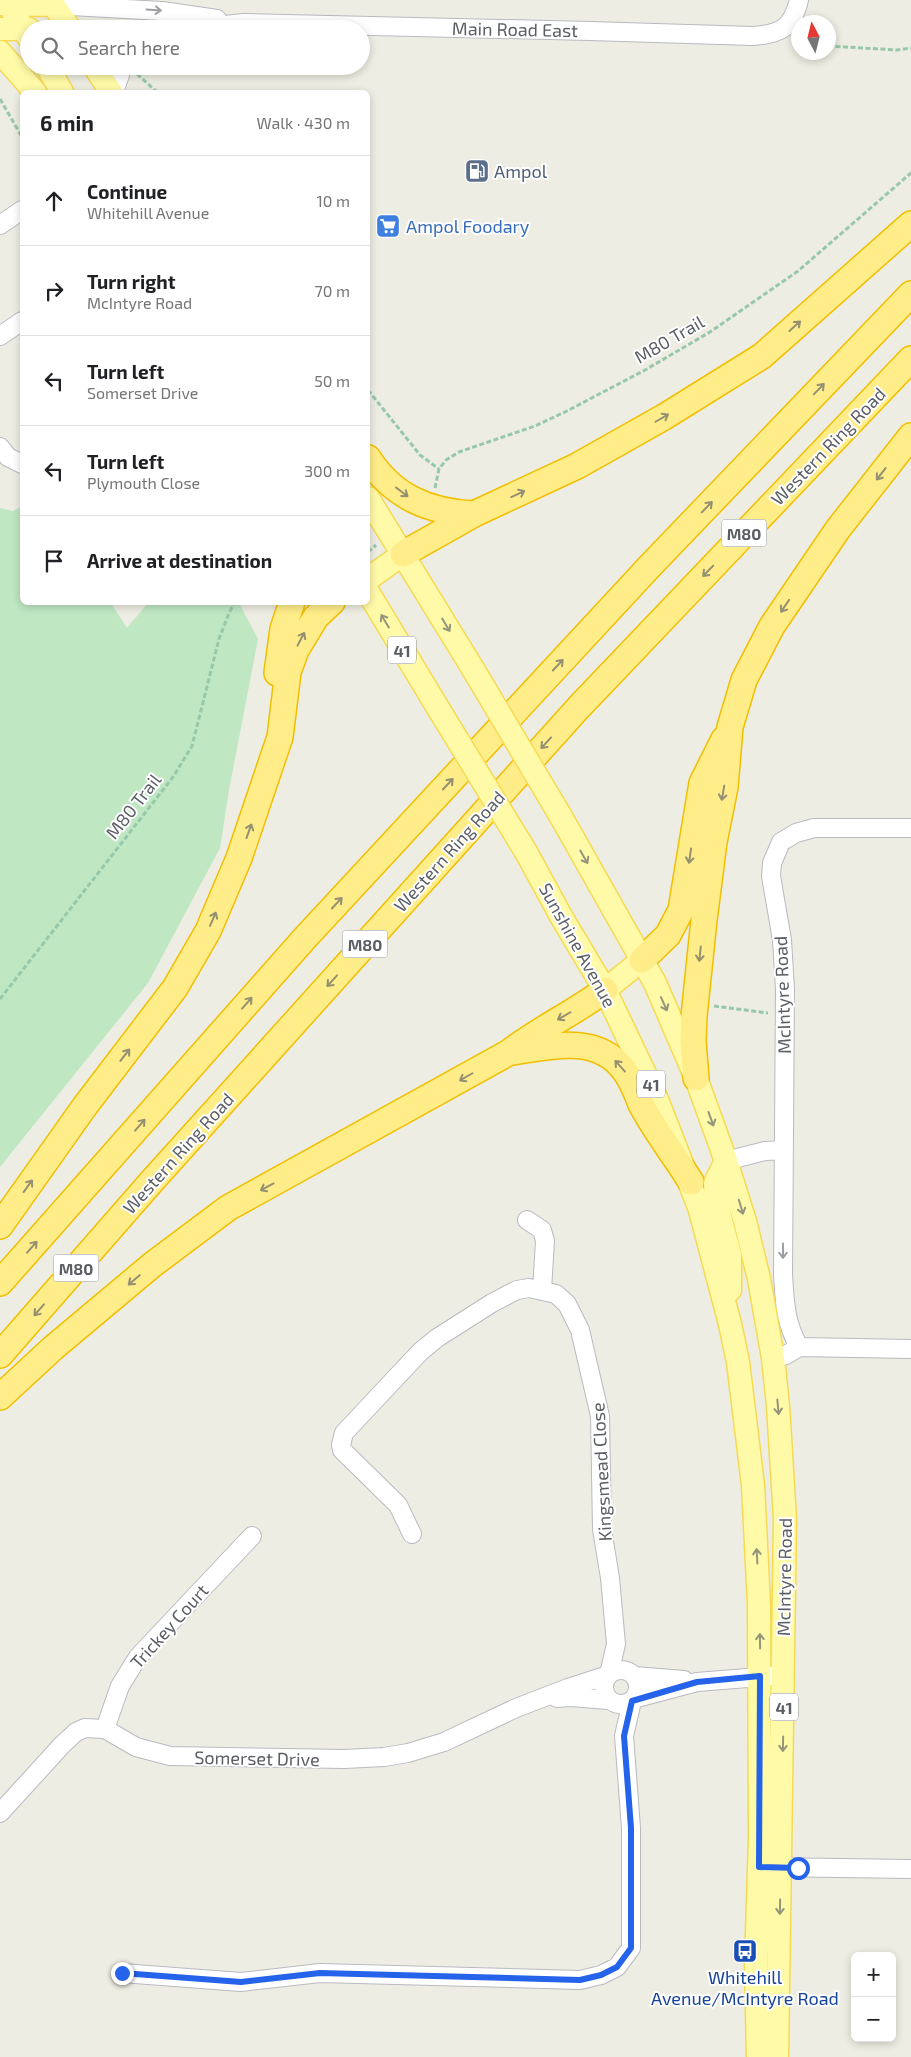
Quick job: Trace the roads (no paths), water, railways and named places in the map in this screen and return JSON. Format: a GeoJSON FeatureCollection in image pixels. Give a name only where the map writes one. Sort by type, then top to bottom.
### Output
{"type":"FeatureCollection","features":[{"type":"Feature","properties":{"kind":"highway"},"geometry":{"type":"LineString","coordinates":[[402,554],[474,514],[577,466],[664,417],[762,356],[911,224]]}},
{"type":"Feature","properties":{"kind":"highway","name":"M80"},"geometry":{"type":"LineString","coordinates":[[0,1283],[304,938],[643,574],[911,294]]}},
{"type":"Feature","properties":{"kind":"highway","name":"Western Ring Road"},"geometry":{"type":"LineString","coordinates":[[0,1356],[152,1181],[572,714],[911,359]]}},
{"type":"Feature","properties":{"kind":"highway"},"geometry":{"type":"LineString","coordinates":[[642,960],[668,935],[681,910],[702,783],[730,727],[744,680],[772,626],[838,529],[911,436]]}},
{"type":"Feature","properties":{"kind":"highway"},"geometry":{"type":"LineString","coordinates":[[370,460],[387,480],[416,502],[447,512],[474,514]]}},
{"type":"Feature","properties":{"kind":"highway"},"geometry":{"type":"LineString","coordinates":[[259,804],[271,728],[280,646],[291,605]]}},
{"type":"Feature","properties":{"kind":"highway"},"geometry":{"type":"LineString","coordinates":[[0,1226],[86,1106],[175,988],[208,931],[231,880],[259,804],[280,737],[288,672],[296,650],[316,616],[329,605]]}},
{"type":"Feature","properties":{"kind":"highway"},"geometry":{"type":"LineString","coordinates":[[696,1078],[693,1041],[695,1004],[714,842],[725,788],[730,727]]}},
{"type":"Feature","properties":{"kind":"highway"},"geometry":{"type":"LineString","coordinates":[[0,1397],[53,1348],[152,1265],[228,1208],[508,1053],[529,1037],[588,1003],[605,990]]}},
{"type":"Feature","properties":{"kind":"highway"},"geometry":{"type":"LineString","coordinates":[[508,1053],[562,1044],[576,1044],[593,1048],[617,1062],[632,1082],[642,1105],[691,1182]]}},
{"type":"Feature","properties":{"kind":"main road","name":"Main Road East"},"geometry":{"type":"LineString","coordinates":[[5,3],[52,2]]}},
{"type":"Feature","properties":{"kind":"main road"},"geometry":{"type":"LineString","coordinates":[[52,2],[64,20]]}},
{"type":"Feature","properties":{"kind":"main road"},"geometry":{"type":"LineString","coordinates":[[5,3],[20,23]]}},
{"type":"Feature","properties":{"kind":"main road"},"geometry":{"type":"LineString","coordinates":[[0,28],[20,31]]}},
{"type":"Feature","properties":{"kind":"main road"},"geometry":{"type":"LineString","coordinates":[[0,52],[20,75]]}},
{"type":"Feature","properties":{"kind":"main road"},"geometry":{"type":"LineString","coordinates":[[20,75],[33,90]]}},
{"type":"Feature","properties":{"kind":"main road"},"geometry":{"type":"LineString","coordinates":[[52,75],[61,90]]}},
{"type":"Feature","properties":{"kind":"main road"},"geometry":{"type":"LineString","coordinates":[[101,75],[112,90]]}},
{"type":"Feature","properties":{"kind":"main road","name":"41"},"geometry":{"type":"LineString","coordinates":[[370,501],[560,815],[655,983],[696,1078],[726,1161]]}},
{"type":"Feature","properties":{"kind":"main road"},"geometry":{"type":"LineString","coordinates":[[370,578],[402,554]]}},
{"type":"Feature","properties":{"kind":"main road","name":"Sunshine Avenue"},"geometry":{"type":"LineString","coordinates":[[370,595],[526,852],[562,918],[605,990],[650,1081],[691,1182],[703,1220],[730,1324]]}},
{"type":"Feature","properties":{"kind":"main road"},"geometry":{"type":"LineString","coordinates":[[605,990],[642,960]]}},
{"type":"Feature","properties":{"kind":"main road"},"geometry":{"type":"LineString","coordinates":[[726,1161],[715,1183],[716,1201],[730,1255],[730,1324]]}},
{"type":"Feature","properties":{"kind":"main road","name":"McIntyre Road"},"geometry":{"type":"LineString","coordinates":[[726,1161],[745,1221],[759,1279],[773,1358],[786,1519],[784,1675],[770,1868],[756,1965],[758,2057]]}},
{"type":"Feature","properties":{"kind":"main road","name":"McIntyre Road"},"geometry":{"type":"LineString","coordinates":[[730,1324],[738,1362],[754,1502],[777,2057]]}},
{"type":"Feature","properties":{"kind":"main road"},"geometry":{"type":"LineString","coordinates":[[738,1362],[773,1358]]}},
{"type":"Feature","properties":{"kind":"street","name":"Main Road East"},"geometry":{"type":"LineString","coordinates":[[370,26],[741,36],[766,35],[784,29],[793,18],[799,0]]}},
{"type":"Feature","properties":{"kind":"street","name":"Main Road East"},"geometry":{"type":"LineString","coordinates":[[52,2],[162,11],[224,20]]}},
{"type":"Feature","properties":{"kind":"street"},"geometry":{"type":"LineString","coordinates":[[114,90],[123,75]]}},
{"type":"Feature","properties":{"kind":"street"},"geometry":{"type":"LineString","coordinates":[[0,224],[20,211]]}},
{"type":"Feature","properties":{"kind":"street"},"geometry":{"type":"LineString","coordinates":[[0,336],[20,323]]}},
{"type":"Feature","properties":{"kind":"street"},"geometry":{"type":"LineString","coordinates":[[0,447],[8,457],[20,463]]}},
{"type":"Feature","properties":{"kind":"street","name":"McIntyre Road"},"geometry":{"type":"LineString","coordinates":[[800,1347],[792,1335],[786,1313],[783,1275],[786,1015],[782,940],[771,876],[774,857],[781,842],[796,833],[814,828],[911,828]]}},
{"type":"Feature","properties":{"kind":"street"},"geometry":{"type":"LineString","coordinates":[[726,1161],[766,1151],[783,1150]]}},
{"type":"Feature","properties":{"kind":"street"},"geometry":{"type":"LineString","coordinates":[[527,1220],[542,1230],[545,1241],[542,1290]]}},
{"type":"Feature","properties":{"kind":"street","name":"Kingsmead Close"},"geometry":{"type":"LineString","coordinates":[[412,1534],[398,1505],[347,1456],[341,1445],[344,1433],[420,1352],[437,1338],[492,1303],[517,1290],[529,1288],[556,1294],[567,1304],[575,1316],[596,1391],[600,1416],[602,1529],[610,1578],[616,1644],[609,1674]]}},
{"type":"Feature","properties":{"kind":"street"},"geometry":{"type":"LineString","coordinates":[[773,1358],[786,1355],[800,1347],[911,1349]]}},
{"type":"Feature","properties":{"kind":"street","name":"Trickey Court"},"geometry":{"type":"LineString","coordinates":[[105,1729],[120,1686],[138,1657],[252,1536]]}},
{"type":"Feature","properties":{"kind":"street","name":"Kingsmead Close"},"geometry":{"type":"LineString","coordinates":[[616,1644],[633,1675]]}},
{"type":"Feature","properties":{"kind":"street"},"geometry":{"type":"LineString","coordinates":[[122,1973],[241,1982],[314,1973],[580,1980],[601,1975],[617,1967],[631,1948],[631,1828],[624,1736],[604,1690],[605,1680],[609,1674],[623,1670],[633,1675],[697,1682]]}},
{"type":"Feature","properties":{"kind":"street","name":"Somerset Drive"},"geometry":{"type":"LineString","coordinates":[[105,1729],[136,1747],[170,1756],[363,1759],[408,1753],[427,1747],[516,1708],[609,1674]]}},
{"type":"Feature","properties":{"kind":"street"},"geometry":{"type":"LineString","coordinates":[[624,1736],[633,1700],[638,1690],[633,1675]]}},
{"type":"Feature","properties":{"kind":"street"},"geometry":{"type":"LineString","coordinates":[[609,1700],[621,1705],[697,1682],[784,1675]]}},
{"type":"Feature","properties":{"kind":"street","name":"Somerset Drive"},"geometry":{"type":"LineString","coordinates":[[544,1699],[571,1697],[609,1700]]}},
{"type":"Feature","properties":{"kind":"street"},"geometry":{"type":"LineString","coordinates":[[0,1813],[76,1732],[85,1728],[105,1729]]}},
{"type":"Feature","properties":{"kind":"street"},"geometry":{"type":"LineString","coordinates":[[770,1868],[911,1870]]}},
{"type":"Feature","properties":{"kind":"place","name":"Ampol"},"geometry":{"type":"Point","coordinates":[477,171]}},
{"type":"Feature","properties":{"kind":"place","name":"Ampol Foodary"},"geometry":{"type":"Point","coordinates":[388,226]}},
{"type":"Feature","properties":{"kind":"place","name":"Whitehill Avenue/McIntyre Road"},"geometry":{"type":"Point","coordinates":[745,1951]}}]}
